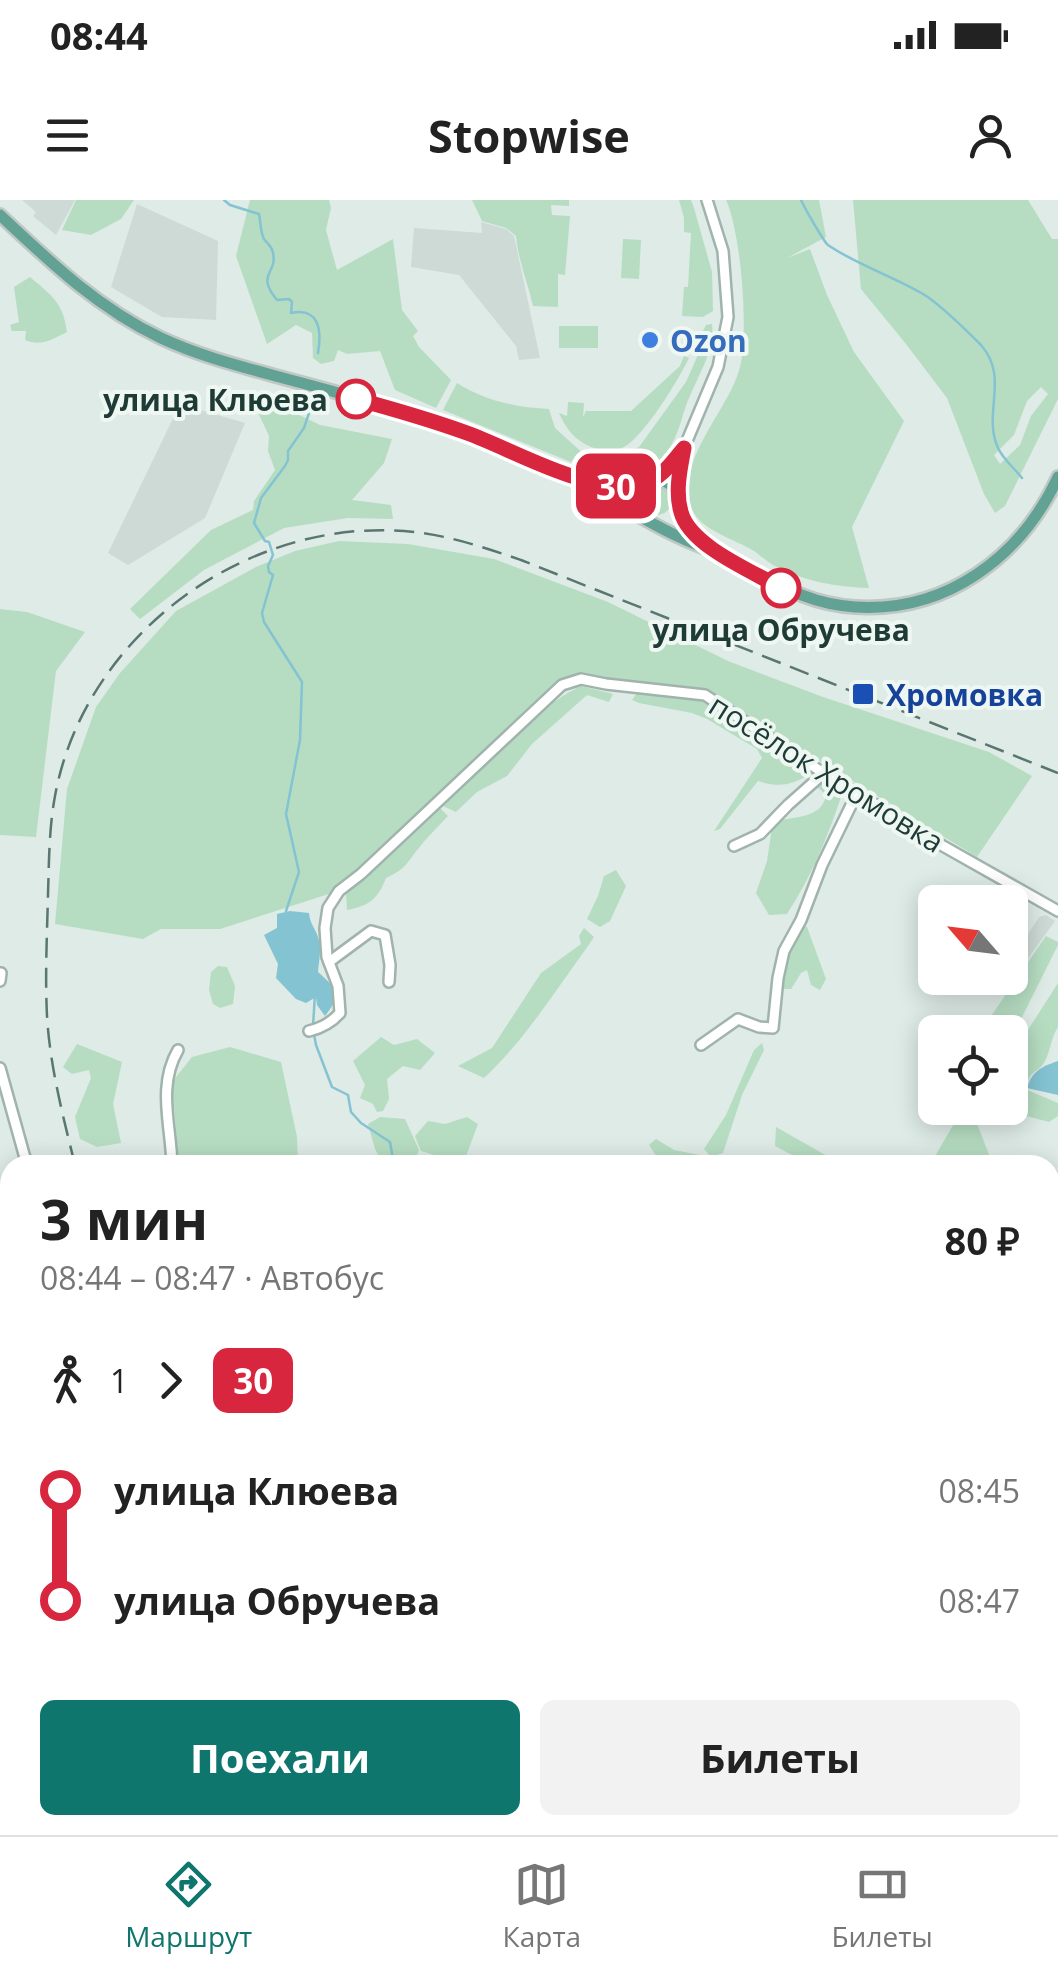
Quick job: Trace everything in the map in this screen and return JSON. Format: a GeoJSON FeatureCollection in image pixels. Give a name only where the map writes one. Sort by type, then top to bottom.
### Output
{"type":"FeatureCollection","features":[{"type":"Feature","properties":{"kind":"main road"},"geometry":{"type":"LineString","coordinates":[[0,215],[78,287],[119,316],[164,340],[462,431],[566,474],[804,598],[854,607],[901,606],[940,594],[990,566],[1018,540],[1058,477]]}},
{"type":"Feature","properties":{"kind":"main road"},"geometry":{"type":"LineString","coordinates":[[566,474],[611,486],[651,481],[669,484],[688,526],[718,552]]}},
{"type":"Feature","properties":{"kind":"main road"},"geometry":{"type":"LineString","coordinates":[[651,481],[640,490],[636,500],[648,519],[661,521],[671,516],[678,497]]}},
{"type":"Feature","properties":{"kind":"main road"},"geometry":{"type":"LineString","coordinates":[[1039,512],[1058,499]]}},
{"type":"Feature","properties":{"kind":"street"},"geometry":{"type":"LineString","coordinates":[[678,497],[684,448],[718,368],[728,318],[723,252],[707,200]]}},
{"type":"Feature","properties":{"kind":"street"},"geometry":{"type":"LineString","coordinates":[[651,481],[684,448]]}},
{"type":"Feature","properties":{"kind":"street","name":"посёлок Хромовка"},"geometry":{"type":"LineString","coordinates":[[328,962],[328,908],[339,891],[562,686],[581,679],[705,696],[824,774],[1058,911]]}},
{"type":"Feature","properties":{"kind":"street"},"geometry":{"type":"LineString","coordinates":[[734,846],[760,834],[824,774]]}},
{"type":"Feature","properties":{"kind":"street"},"geometry":{"type":"LineString","coordinates":[[701,1045],[738,1019],[773,1028],[784,951],[857,793]]}},
{"type":"Feature","properties":{"kind":"street"},"geometry":{"type":"LineString","coordinates":[[314,1030],[334,1021],[340,1013],[338,986],[328,962],[371,932],[385,935],[389,982]]}},
{"type":"Feature","properties":{"kind":"street"},"geometry":{"type":"LineString","coordinates":[[0,981],[1,972]]}},
{"type":"Feature","properties":{"kind":"street"},"geometry":{"type":"LineString","coordinates":[[171,1155],[166,1099],[169,1065],[178,1050]]}},
{"type":"Feature","properties":{"kind":"street"},"geometry":{"type":"LineString","coordinates":[[0,1068],[24,1155]]}},
{"type":"Feature","properties":{"kind":"street"},"geometry":{"type":"LineString","coordinates":[[0,1127],[14,1122]]}},
{"type":"Feature","properties":{"kind":"shaded area"},"geometry":{"type":"Polygon","coordinates":[[[22,200],[75,200],[56,235],[33,216],[36,212],[22,200]]]}},
{"type":"Feature","properties":{"kind":"shaded area"},"geometry":{"type":"Polygon","coordinates":[[[137,204],[218,241],[216,320],[162,317],[111,287],[137,204]]]}},
{"type":"Feature","properties":{"kind":"shaded area"},"geometry":{"type":"Polygon","coordinates":[[[481,222],[506,229],[514,236],[540,358],[519,360],[516,346],[459,275],[411,267],[414,228],[482,233],[481,222]]]}},
{"type":"Feature","properties":{"kind":"shaded area"},"geometry":{"type":"Polygon","coordinates":[[[180,404],[245,423],[205,518],[128,565],[108,553],[180,404]]]}},
{"type":"Feature","properties":{"kind":"shaded area"},"geometry":{"type":"Polygon","coordinates":[[[1046,915],[1055,921],[1028,958],[1028,934],[1039,917],[1046,915]]]}},
{"type":"Feature","properties":{"kind":"green space"},"geometry":{"type":"Polygon","coordinates":[[[76,200],[134,200],[121,219],[91,235],[62,230],[76,200]]]}},
{"type":"Feature","properties":{"kind":"green space"},"geometry":{"type":"Polygon","coordinates":[[[250,200],[329,200],[326,230],[337,270],[393,239],[402,310],[418,331],[413,336],[419,347],[451,380],[436,408],[395,390],[380,351],[347,354],[338,350],[334,361],[321,364],[313,358],[312,333],[296,325],[267,344],[236,256],[250,200]]]}},
{"type":"Feature","properties":{"kind":"green space"},"geometry":{"type":"Polygon","coordinates":[[[472,200],[569,200],[569,206],[551,205],[552,215],[570,216],[565,275],[558,274],[558,307],[533,306],[516,236],[506,228],[482,221],[472,200]]]}},
{"type":"Feature","properties":{"kind":"green space"},"geometry":{"type":"Polygon","coordinates":[[[679,200],[691,200],[712,272],[713,311],[703,317],[682,316],[691,233],[684,232],[679,200]]]}},
{"type":"Feature","properties":{"kind":"green space"},"geometry":{"type":"Polygon","coordinates":[[[726,200],[819,200],[826,237],[787,258],[810,249],[854,352],[904,421],[852,527],[869,588],[819,582],[784,571],[711,529],[692,509],[690,473],[734,384],[743,351],[739,258],[726,200]]]}},
{"type":"Feature","properties":{"kind":"green space"},"geometry":{"type":"Polygon","coordinates":[[[853,200],[1028,200],[1052,239],[1058,239],[1058,399],[1005,506],[995,513],[947,398],[861,289],[853,200]],[[1041,387],[1027,401],[1014,435],[994,455],[1000,464],[1020,445],[1031,416],[1048,394],[1041,387]]]}},
{"type":"Feature","properties":{"kind":"green space"},"geometry":{"type":"Polygon","coordinates":[[[623,239],[641,240],[639,279],[621,278],[623,239]]]}},
{"type":"Feature","properties":{"kind":"green space"},"geometry":{"type":"Polygon","coordinates":[[[30,277],[59,306],[67,332],[31,342],[25,340],[26,331],[12,331],[10,325],[19,322],[14,287],[30,277]]]}},
{"type":"Feature","properties":{"kind":"green space"},"geometry":{"type":"Polygon","coordinates":[[[712,324],[709,351],[677,433],[661,459],[641,472],[616,475],[588,469],[443,410],[457,383],[501,402],[549,409],[555,428],[587,457],[618,458],[639,447],[686,382],[701,335],[706,325],[712,324]]]}},
{"type":"Feature","properties":{"kind":"green space"},"geometry":{"type":"Polygon","coordinates":[[[559,326],[598,326],[598,348],[559,348],[559,326]]]}},
{"type":"Feature","properties":{"kind":"green space"},"geometry":{"type":"Polygon","coordinates":[[[684,356],[689,358],[660,408],[622,448],[606,451],[591,447],[568,429],[559,413],[567,416],[568,402],[584,403],[583,417],[586,411],[631,411],[680,366],[684,356]]]}},
{"type":"Feature","properties":{"kind":"green space"},"geometry":{"type":"Polygon","coordinates":[[[272,402],[320,425],[392,439],[384,463],[352,500],[391,505],[393,519],[348,518],[284,528],[204,570],[140,619],[130,609],[211,530],[253,510],[254,501],[275,470],[268,451],[269,436],[255,406],[272,402]]]}},
{"type":"Feature","properties":{"kind":"green space"},"geometry":{"type":"Polygon","coordinates":[[[657,485],[667,490],[672,500],[667,510],[657,515],[647,510],[642,500],[647,490],[657,485]]]}},
{"type":"Feature","properties":{"kind":"green space"},"geometry":{"type":"Polygon","coordinates":[[[339,541],[408,544],[494,559],[608,602],[728,661],[989,752],[1032,776],[977,857],[785,743],[706,691],[611,681],[584,674],[563,681],[335,892],[220,929],[161,929],[143,939],[55,924],[67,789],[96,707],[120,673],[176,611],[256,567],[295,551],[339,541]]]}},
{"type":"Feature","properties":{"kind":"green space"},"geometry":{"type":"Polygon","coordinates":[[[0,609],[27,612],[85,632],[56,671],[36,837],[0,835],[0,609]]]}},
{"type":"Feature","properties":{"kind":"green space"},"geometry":{"type":"Polygon","coordinates":[[[581,686],[613,694],[609,702],[587,695],[532,744],[507,776],[477,792],[456,812],[443,806],[527,723],[581,686]]]}},
{"type":"Feature","properties":{"kind":"green space"},"geometry":{"type":"Polygon","coordinates":[[[637,693],[702,700],[812,773],[786,784],[758,781],[720,829],[714,831],[762,758],[757,749],[692,713],[632,700],[637,693]]]}},
{"type":"Feature","properties":{"kind":"green space"},"geometry":{"type":"Polygon","coordinates":[[[822,782],[841,797],[824,843],[787,914],[769,915],[756,893],[767,861],[773,821],[806,816],[819,809],[826,795],[816,786],[822,782]]]}},
{"type":"Feature","properties":{"kind":"green space"},"geometry":{"type":"Polygon","coordinates":[[[438,806],[448,816],[405,866],[386,878],[372,900],[347,910],[346,893],[352,886],[438,806]]]}},
{"type":"Feature","properties":{"kind":"green space"},"geometry":{"type":"Polygon","coordinates":[[[616,870],[626,886],[610,921],[600,927],[587,919],[604,876],[616,870]]]}},
{"type":"Feature","properties":{"kind":"green space"},"geometry":{"type":"Polygon","coordinates":[[[803,924],[826,979],[820,990],[811,985],[807,970],[791,989],[780,989],[789,945],[803,924]]]}},
{"type":"Feature","properties":{"kind":"green space"},"geometry":{"type":"Polygon","coordinates":[[[584,928],[594,937],[513,1048],[484,1078],[458,1066],[492,1048],[541,973],[581,944],[579,936],[584,928]]]}},
{"type":"Feature","properties":{"kind":"green space"},"geometry":{"type":"Polygon","coordinates":[[[1046,936],[1058,942],[1023,1015],[992,1015],[1005,995],[1028,995],[1028,962],[1046,936]]]}},
{"type":"Feature","properties":{"kind":"green space"},"geometry":{"type":"Polygon","coordinates":[[[218,966],[227,967],[235,986],[233,1004],[220,1008],[213,1004],[209,990],[211,972],[218,966]]]}},
{"type":"Feature","properties":{"kind":"green space"},"geometry":{"type":"Polygon","coordinates":[[[1058,983],[1058,1027],[1045,1061],[1028,1082],[1028,1030],[1058,983]]]}},
{"type":"Feature","properties":{"kind":"green space"},"geometry":{"type":"Polygon","coordinates":[[[381,1037],[394,1045],[417,1039],[435,1053],[420,1070],[403,1066],[387,1079],[389,1099],[383,1111],[377,1112],[373,1104],[360,1098],[365,1085],[353,1061],[381,1037]]]}},
{"type":"Feature","properties":{"kind":"green space"},"geometry":{"type":"Polygon","coordinates":[[[762,1043],[764,1050],[742,1095],[723,1153],[709,1155],[704,1149],[726,1115],[754,1050],[762,1043]]]}},
{"type":"Feature","properties":{"kind":"green space"},"geometry":{"type":"Polygon","coordinates":[[[77,1044],[122,1062],[113,1104],[121,1143],[97,1147],[80,1139],[75,1117],[91,1078],[89,1070],[72,1074],[63,1067],[77,1044]]]}},
{"type":"Feature","properties":{"kind":"green space"},"geometry":{"type":"Polygon","coordinates":[[[230,1047],[281,1062],[298,1155],[178,1155],[172,1082],[192,1057],[230,1047]]]}},
{"type":"Feature","properties":{"kind":"green space"},"geometry":{"type":"Polygon","coordinates":[[[1028,1090],[1058,1103],[1058,1116],[1049,1122],[1028,1117],[1028,1090]]]}},
{"type":"Feature","properties":{"kind":"green space"},"geometry":{"type":"Polygon","coordinates":[[[380,1117],[405,1119],[419,1150],[417,1155],[378,1155],[368,1124],[380,1117]]]}},
{"type":"Feature","properties":{"kind":"green space"},"geometry":{"type":"Polygon","coordinates":[[[467,1117],[478,1124],[466,1155],[421,1151],[415,1136],[428,1121],[445,1124],[467,1117]]]}},
{"type":"Feature","properties":{"kind":"green space"},"geometry":{"type":"Polygon","coordinates":[[[953,1125],[978,1125],[989,1155],[936,1155],[953,1125]]]}},
{"type":"Feature","properties":{"kind":"green space"},"geometry":{"type":"Polygon","coordinates":[[[776,1127],[825,1155],[792,1155],[775,1146],[776,1127]]]}},
{"type":"Feature","properties":{"kind":"green space"},"geometry":{"type":"Polygon","coordinates":[[[656,1139],[674,1150],[700,1155],[656,1155],[649,1145],[656,1139]]]}},
{"type":"Feature","properties":{"kind":"water"},"geometry":{"type":"Polygon","coordinates":[[[309,913],[318,937],[318,972],[335,993],[334,1003],[325,1016],[316,997],[306,1003],[296,999],[276,978],[278,964],[264,935],[277,928],[277,914],[309,913]]]}},
{"type":"Feature","properties":{"kind":"water"},"geometry":{"type":"Polygon","coordinates":[[[1058,1061],[1058,1095],[1028,1088],[1032,1077],[1058,1061]]]}},
{"type":"Feature","properties":{"kind":"waterway"},"geometry":{"type":"LineString","coordinates":[[224,200],[259,214],[263,236],[274,260],[268,284],[277,300],[292,302],[291,313],[308,313],[313,317],[319,329],[318,353]]}},
{"type":"Feature","properties":{"kind":"waterway","name":"Хромовка"},"geometry":{"type":"LineString","coordinates":[[801,200],[828,245],[923,294],[981,345],[994,370],[994,435],[1000,452],[1022,478]]}},
{"type":"Feature","properties":{"kind":"waterway"},"geometry":{"type":"LineString","coordinates":[[286,911],[299,872],[286,814],[300,740],[302,682],[264,622],[262,613],[273,575],[268,566],[273,555],[269,542],[254,523],[261,498],[285,466],[288,451],[309,413]]}},
{"type":"Feature","properties":{"kind":"waterway"},"geometry":{"type":"LineString","coordinates":[[313,1026],[315,994]]}},
{"type":"Feature","properties":{"kind":"waterway"},"geometry":{"type":"LineString","coordinates":[[314,1034],[332,1087],[348,1095],[351,1112],[361,1123],[390,1142],[392,1155]]}},
{"type":"Feature","properties":{"kind":"railway"},"geometry":{"type":"LineString","coordinates":[[73,1155],[51,1054],[46,986],[52,820],[72,738],[99,686],[136,639],[180,599],[230,568],[286,545],[344,532],[404,531],[478,546],[1058,773]]}},
{"type":"Feature","properties":{"kind":"bus line","name":"30"},"geometry":{"type":"LineString","coordinates":[[356,399],[462,431],[566,474],[611,486],[654,480],[684,448],[678,497],[681,515],[688,526],[718,552],[781,588]]}},
{"type":"Feature","properties":{"kind":"place","name":"Ozon"},"geometry":{"type":"Point","coordinates":[650,340]}},
{"type":"Feature","properties":{"kind":"place","name":"улица Клюева"},"geometry":{"type":"Point","coordinates":[356,399]}},
{"type":"Feature","properties":{"kind":"place","name":"улица Обручева"},"geometry":{"type":"Point","coordinates":[781,588]}},
{"type":"Feature","properties":{"kind":"place","name":"Хромовка"},"geometry":{"type":"Point","coordinates":[863,694]}}]}
